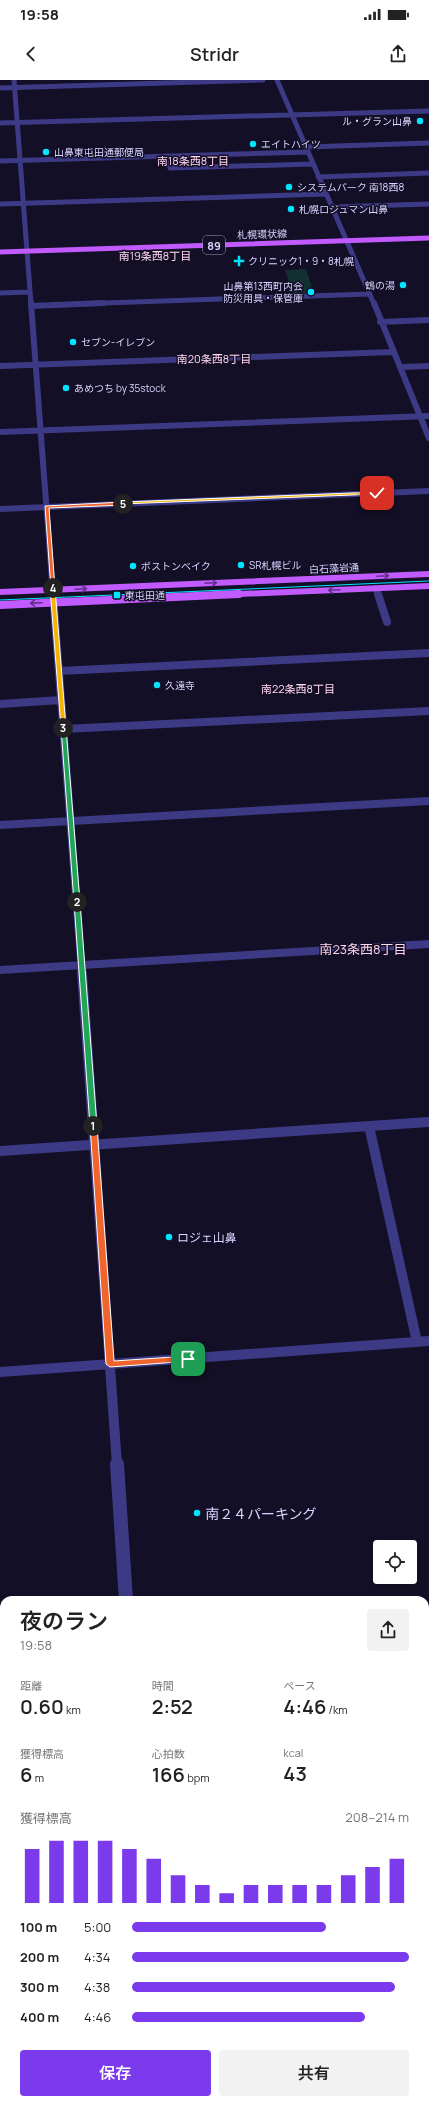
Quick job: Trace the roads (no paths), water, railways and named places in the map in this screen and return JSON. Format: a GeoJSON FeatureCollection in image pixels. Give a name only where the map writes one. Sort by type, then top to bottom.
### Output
{"type":"FeatureCollection","features":[{"type":"Feature","properties":{"kind":"main road","name":"札幌環状線"},"geometry":{"type":"LineString","coordinates":[[0,252],[429,238]]}},
{"type":"Feature","properties":{"kind":"main road","name":"白石藻岩通"},"geometry":{"type":"LineString","coordinates":[[0,592],[429,574]]}},
{"type":"Feature","properties":{"kind":"main road","name":"白石藻岩通"},"geometry":{"type":"LineString","coordinates":[[0,605],[429,586]]}},
{"type":"Feature","properties":{"kind":"street"},"geometry":{"type":"LineString","coordinates":[[0,88],[14,83],[263,80]]}},
{"type":"Feature","properties":{"kind":"street"},"geometry":{"type":"LineString","coordinates":[[277,80],[346,240],[392,352],[401,367],[429,438]]}},
{"type":"Feature","properties":{"kind":"street"},"geometry":{"type":"LineString","coordinates":[[14,83],[82,965],[126,1596]]}},
{"type":"Feature","properties":{"kind":"street"},"geometry":{"type":"LineString","coordinates":[[0,122],[429,111]]}},
{"type":"Feature","properties":{"kind":"street"},"geometry":{"type":"LineString","coordinates":[[306,147],[429,143]]}},
{"type":"Feature","properties":{"kind":"street"},"geometry":{"type":"LineString","coordinates":[[0,161],[308,152]]}},
{"type":"Feature","properties":{"kind":"street"},"geometry":{"type":"LineString","coordinates":[[168,156],[170,168],[313,164]]}},
{"type":"Feature","properties":{"kind":"street"},"geometry":{"type":"LineString","coordinates":[[318,177],[429,173]]}},
{"type":"Feature","properties":{"kind":"street"},"geometry":{"type":"LineString","coordinates":[[0,204],[326,194]]}},
{"type":"Feature","properties":{"kind":"street"},"geometry":{"type":"LineString","coordinates":[[331,207],[429,204]]}},
{"type":"Feature","properties":{"kind":"street"},"geometry":{"type":"LineString","coordinates":[[0,293],[30,292]]}},
{"type":"Feature","properties":{"kind":"street"},"geometry":{"type":"LineString","coordinates":[[31,306],[368,294]]}},
{"type":"Feature","properties":{"kind":"street"},"geometry":{"type":"LineString","coordinates":[[380,322],[429,320]]}},
{"type":"Feature","properties":{"kind":"street"},"geometry":{"type":"LineString","coordinates":[[0,366],[35,363],[392,352]]}},
{"type":"Feature","properties":{"kind":"street"},"geometry":{"type":"LineString","coordinates":[[401,367],[429,366]]}},
{"type":"Feature","properties":{"kind":"street"},"geometry":{"type":"LineString","coordinates":[[0,432],[429,416]]}},
{"type":"Feature","properties":{"kind":"street"},"geometry":{"type":"LineString","coordinates":[[0,509],[429,491]]}},
{"type":"Feature","properties":{"kind":"street"},"geometry":{"type":"LineString","coordinates":[[376,588],[387,622]]}},
{"type":"Feature","properties":{"kind":"street"},"geometry":{"type":"LineString","coordinates":[[59,671],[429,653]]}},
{"type":"Feature","properties":{"kind":"street"},"geometry":{"type":"LineString","coordinates":[[0,704],[62,700]]}},
{"type":"Feature","properties":{"kind":"street"},"geometry":{"type":"LineString","coordinates":[[64,729],[429,711]]}},
{"type":"Feature","properties":{"kind":"street"},"geometry":{"type":"LineString","coordinates":[[0,825],[429,801]]}},
{"type":"Feature","properties":{"kind":"street"},"geometry":{"type":"LineString","coordinates":[[0,970],[429,944]]}},
{"type":"Feature","properties":{"kind":"street"},"geometry":{"type":"LineString","coordinates":[[0,1151],[429,1122]]}},
{"type":"Feature","properties":{"kind":"street"},"geometry":{"type":"LineString","coordinates":[[370,1126],[417,1342]]}},
{"type":"Feature","properties":{"kind":"street"},"geometry":{"type":"LineString","coordinates":[[0,1372],[429,1341]]}},
{"type":"Feature","properties":{"kind":"tram line"},"geometry":{"type":"LineString","coordinates":[[0,600],[429,581]]}},
{"type":"Feature","properties":{"kind":"place","name":"ル・グラン山鼻"},"geometry":{"type":"Point","coordinates":[420,121]}},
{"type":"Feature","properties":{"kind":"place","name":"エイトハイツ"},"geometry":{"type":"Point","coordinates":[253,144]}},
{"type":"Feature","properties":{"kind":"place","name":"山鼻東屯田通郵便局"},"geometry":{"type":"Point","coordinates":[46,152]}},
{"type":"Feature","properties":{"kind":"place","name":"システムパーク 南18西8"},"geometry":{"type":"Point","coordinates":[289,187]}},
{"type":"Feature","properties":{"kind":"place","name":"札幌ロジュマン山鼻"},"geometry":{"type":"Point","coordinates":[291,209]}},
{"type":"Feature","properties":{"kind":"place","name":"クリニック1・9・8札幌"},"geometry":{"type":"Point","coordinates":[239,261]}},
{"type":"Feature","properties":{"kind":"place","name":"鶴の湯"},"geometry":{"type":"Point","coordinates":[403,285]}},
{"type":"Feature","properties":{"kind":"place","name":"山鼻第13西町内会 防災用具・保管庫"},"geometry":{"type":"Point","coordinates":[311,292]}},
{"type":"Feature","properties":{"kind":"place","name":"セブン-イレブン"},"geometry":{"type":"Point","coordinates":[73,342]}},
{"type":"Feature","properties":{"kind":"place","name":"あめつち by 35stock"},"geometry":{"type":"Point","coordinates":[66,388]}},
{"type":"Feature","properties":{"kind":"place","name":"SR札幌ビル"},"geometry":{"type":"Point","coordinates":[241,565]}},
{"type":"Feature","properties":{"kind":"place","name":"ボストンベイク"},"geometry":{"type":"Point","coordinates":[133,566]}},
{"type":"Feature","properties":{"kind":"place","name":"東屯田通"},"geometry":{"type":"Point","coordinates":[117,595]}},
{"type":"Feature","properties":{"kind":"place","name":"久遠寺"},"geometry":{"type":"Point","coordinates":[157,685]}},
{"type":"Feature","properties":{"kind":"place","name":"ロジェ山鼻"},"geometry":{"type":"Point","coordinates":[169,1237]}},
{"type":"Feature","properties":{"kind":"place","name":"南２４パーキング"},"geometry":{"type":"Point","coordinates":[197,1513]}},
{"type":"Feature","properties":{"kind":"district","name":"南18条西8丁目"},"geometry":{"type":"Point","coordinates":[193,160]}},
{"type":"Feature","properties":{"kind":"district","name":"南19条西8丁目"},"geometry":{"type":"Point","coordinates":[155,255]}},
{"type":"Feature","properties":{"kind":"district","name":"南20条西8丁目"},"geometry":{"type":"Point","coordinates":[214,358]}},
{"type":"Feature","properties":{"kind":"district","name":"南22条西8丁目"},"geometry":{"type":"Point","coordinates":[298,688]}},
{"type":"Feature","properties":{"kind":"district","name":"南23条西8丁目"},"geometry":{"type":"Point","coordinates":[363,949]}}]}
